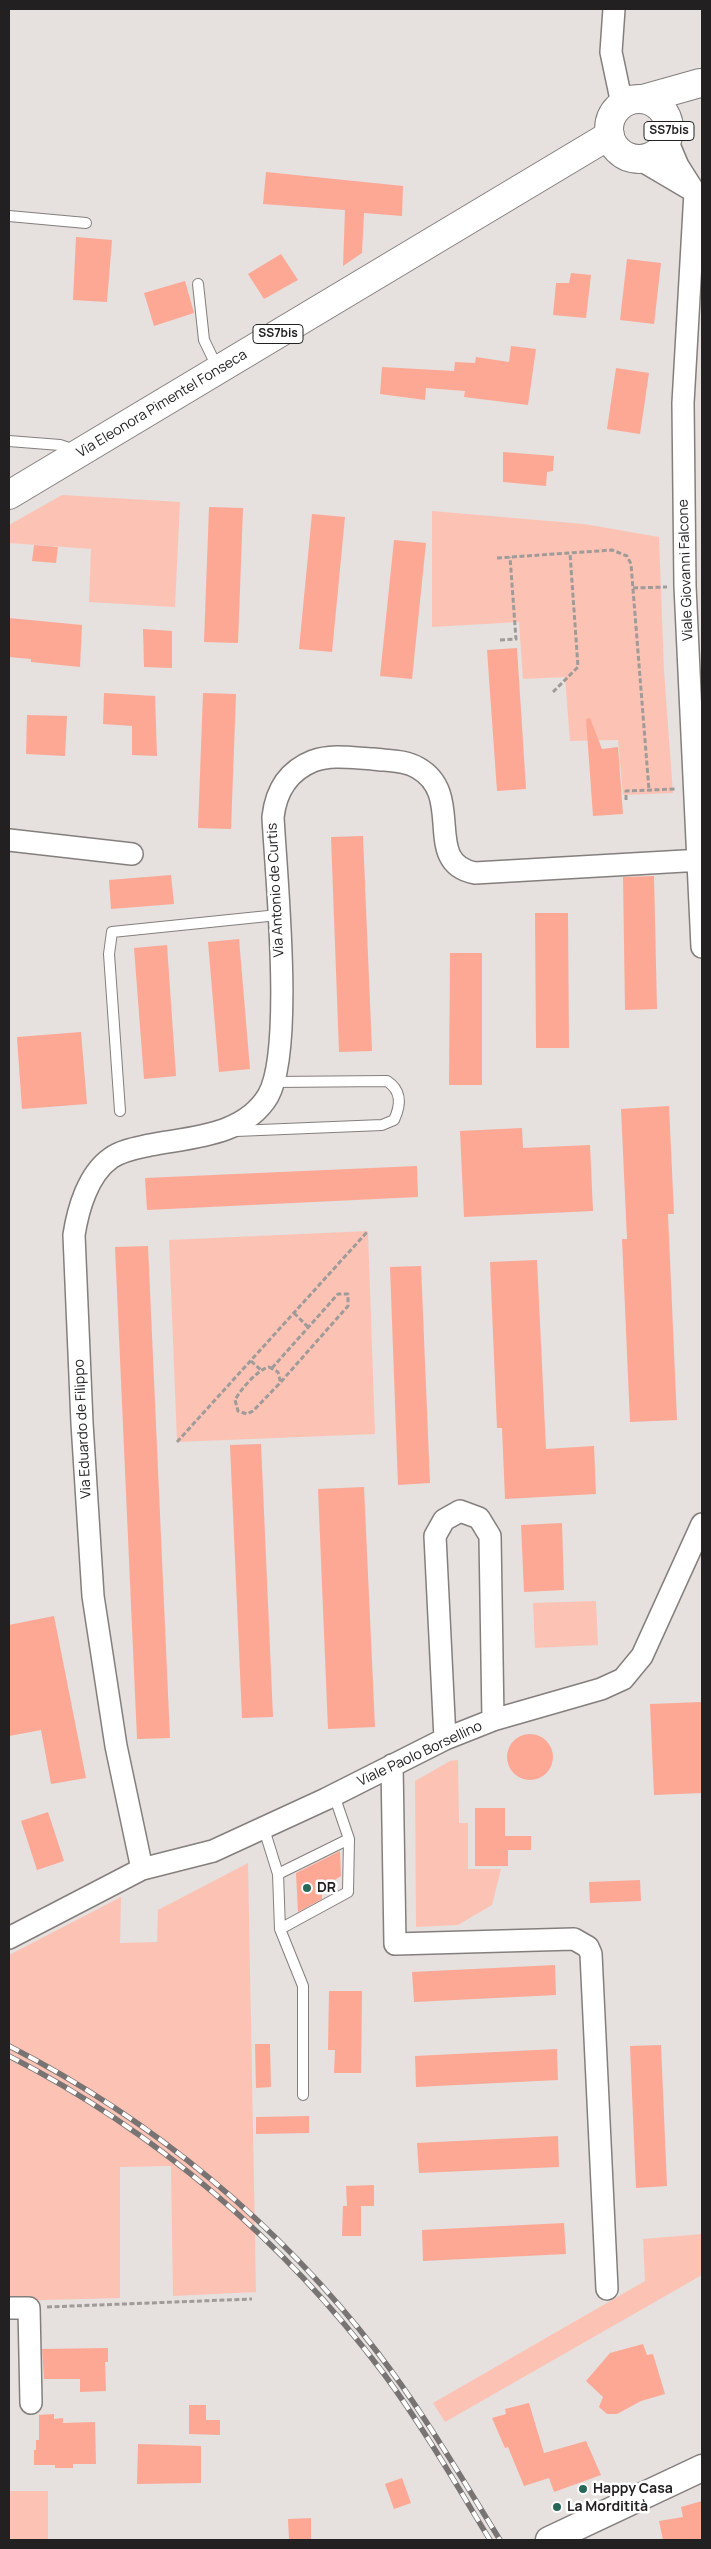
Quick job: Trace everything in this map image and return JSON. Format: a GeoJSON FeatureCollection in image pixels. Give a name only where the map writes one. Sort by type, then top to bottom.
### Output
{"type":"FeatureCollection","features":[{"type":"Feature","properties":{"kind":"main road","name":"Via Eleonora Pimentel Fonseca"},"geometry":{"type":"LineString","coordinates":[[633,101],[701,83]]}},
{"type":"Feature","properties":{"kind":"main road","name":"Via Eleonora Pimentel Fonseca"},"geometry":{"type":"LineString","coordinates":[[546,174],[656,153],[701,83]]}},
{"type":"Feature","properties":{"kind":"main road","name":"SS7bis"},"geometry":{"type":"LineString","coordinates":[[633,101],[659,106],[664,112],[668,134]]}},
{"type":"Feature","properties":{"kind":"main road"},"geometry":{"type":"LineString","coordinates":[[633,101],[611,118],[610,136],[614,144],[634,157]]}},
{"type":"Feature","properties":{"kind":"main road","name":"Via Eleonora Pimentel Fonseca"},"geometry":{"type":"LineString","coordinates":[[9,495],[610,136]]}},
{"type":"Feature","properties":{"kind":"street"},"geometry":{"type":"LineString","coordinates":[[614,9],[611,52],[633,101]]}},
{"type":"Feature","properties":{"kind":"street"},"geometry":{"type":"LineString","coordinates":[[668,134],[678,166],[698,192]]}},
{"type":"Feature","properties":{"kind":"street"},"geometry":{"type":"LineString","coordinates":[[634,157],[698,192]]}},
{"type":"Feature","properties":{"kind":"street","name":"Viale Giovanni Falcone"},"geometry":{"type":"LineString","coordinates":[[698,192],[683,403],[685,586],[695,788],[701,860],[702,947]]}},
{"type":"Feature","properties":{"kind":"street","name":"Via Antonio de Curtis"},"geometry":{"type":"LineString","coordinates":[[262,1105],[274,1082],[281,1007],[273,820],[274,805],[285,780],[307,763],[322,757],[339,756],[403,762],[418,768],[438,788],[443,801],[446,847],[456,866],[464,871],[701,860]]}},
{"type":"Feature","properties":{"kind":"street"},"geometry":{"type":"LineString","coordinates":[[9,840],[132,854]]}},
{"type":"Feature","properties":{"kind":"street","name":"Via Eduardo de Filippo"},"geometry":{"type":"LineString","coordinates":[[142,1869],[114,1737],[93,1596],[82,1423],[74,1235],[80,1208],[94,1175],[111,1157],[136,1148],[222,1131],[239,1124],[253,1115],[262,1105]]}},
{"type":"Feature","properties":{"kind":"street"},"geometry":{"type":"LineString","coordinates":[[445,1739],[435,1536],[444,1520],[460,1511],[479,1518],[490,1536],[493,1720]]}},
{"type":"Feature","properties":{"kind":"street","name":"Viale Paolo Borsellino"},"geometry":{"type":"LineString","coordinates":[[9,1938],[142,1869],[213,1851],[264,1829],[445,1739],[493,1720],[601,1689],[629,1674],[642,1656],[702,1524]]}},
{"type":"Feature","properties":{"kind":"street"},"geometry":{"type":"LineString","coordinates":[[392,1765],[395,1944],[574,1940],[588,1947],[591,1954],[607,2290]]}},
{"type":"Feature","properties":{"kind":"street"},"geometry":{"type":"LineString","coordinates":[[19,2308],[30,2403]]}},
{"type":"Feature","properties":{"kind":"street"},"geometry":{"type":"LineString","coordinates":[[549,2540],[702,2468]]}},
{"type":"Feature","properties":{"kind":"lane"},"geometry":{"type":"LineString","coordinates":[[9,216],[86,223]]}},
{"type":"Feature","properties":{"kind":"lane"},"geometry":{"type":"LineString","coordinates":[[198,284],[204,340],[218,370]]}},
{"type":"Feature","properties":{"kind":"lane"},"geometry":{"type":"LineString","coordinates":[[9,441],[60,445],[81,452]]}},
{"type":"Feature","properties":{"kind":"lane"},"geometry":{"type":"LineString","coordinates":[[120,1111],[109,954],[112,932],[278,915]]}},
{"type":"Feature","properties":{"kind":"lane"},"geometry":{"type":"LineString","coordinates":[[222,1131],[382,1125],[394,1120],[400,1107],[399,1096],[395,1086],[387,1081],[274,1082]]}},
{"type":"Feature","properties":{"kind":"lane"},"geometry":{"type":"LineString","coordinates":[[280,1929],[348,1892],[350,1839],[334,1795]]}},
{"type":"Feature","properties":{"kind":"lane"},"geometry":{"type":"LineString","coordinates":[[264,1829],[278,1874],[280,1929],[303,1986],[303,2095]]}},
{"type":"Feature","properties":{"kind":"lane"},"geometry":{"type":"LineString","coordinates":[[278,1874],[350,1839]]}},
{"type":"Feature","properties":{"kind":"path"},"geometry":{"type":"LineString","coordinates":[[497,558],[620,552],[627,556],[631,564],[649,790]]}},
{"type":"Feature","properties":{"kind":"path"},"geometry":{"type":"LineString","coordinates":[[553,692],[578,667],[570,554]]}},
{"type":"Feature","properties":{"kind":"path"},"geometry":{"type":"LineString","coordinates":[[500,640],[516,639],[510,557]]}},
{"type":"Feature","properties":{"kind":"path"},"geometry":{"type":"LineString","coordinates":[[633,588],[685,586]]}},
{"type":"Feature","properties":{"kind":"path"},"geometry":{"type":"LineString","coordinates":[[626,800],[626,791],[695,788]]}},
{"type":"Feature","properties":{"kind":"path"},"geometry":{"type":"LineString","coordinates":[[178,1442],[368,1232]]}},
{"type":"Feature","properties":{"kind":"path"},"geometry":{"type":"LineString","coordinates":[[338,1294],[348,1294],[348,1306],[279,1384],[253,1411],[247,1414],[238,1411],[235,1400],[238,1395],[261,1370],[272,1368],[308,1327],[338,1294]]}},
{"type":"Feature","properties":{"kind":"path"},"geometry":{"type":"LineString","coordinates":[[294,1313],[308,1327]]}},
{"type":"Feature","properties":{"kind":"path"},"geometry":{"type":"LineString","coordinates":[[251,1361],[261,1370]]}},
{"type":"Feature","properties":{"kind":"path"},"geometry":{"type":"LineString","coordinates":[[272,1368],[280,1376],[279,1384]]}},
{"type":"Feature","properties":{"kind":"path"},"geometry":{"type":"LineString","coordinates":[[19,2308],[252,2299]]}},
{"type":"Feature","properties":{"kind":"shaded area"},"geometry":{"type":"Polygon","coordinates":[[[62,495],[180,502],[175,607],[89,602],[91,549],[9,543],[9,525],[62,495]]]}},
{"type":"Feature","properties":{"kind":"shaded area"},"geometry":{"type":"Polygon","coordinates":[[[432,511],[584,524],[659,537],[664,671],[673,793],[623,795],[618,740],[570,741],[565,677],[523,679],[519,622],[432,627],[432,511]]]}},
{"type":"Feature","properties":{"kind":"shaded area"},"geometry":{"type":"Polygon","coordinates":[[[368,1231],[375,1434],[177,1442],[169,1240],[368,1231]]]}},
{"type":"Feature","properties":{"kind":"shaded area"},"geometry":{"type":"Polygon","coordinates":[[[596,1601],[598,1645],[535,1648],[533,1603],[596,1601]]]}},
{"type":"Feature","properties":{"kind":"shaded area"},"geometry":{"type":"Polygon","coordinates":[[[458,1760],[459,1823],[468,1823],[468,1869],[501,1869],[492,1905],[458,1925],[416,1927],[415,1781],[450,1761],[458,1760]]]}},
{"type":"Feature","properties":{"kind":"shaded area"},"geometry":{"type":"Polygon","coordinates":[[[248,1863],[256,2292],[173,2296],[171,2166],[120,2167],[120,2298],[9,2301],[9,1955],[121,1897],[120,1943],[157,1942],[158,1910],[248,1863]]]}},
{"type":"Feature","properties":{"kind":"shaded area"},"geometry":{"type":"Polygon","coordinates":[[[702,2234],[702,2275],[445,2422],[433,2403],[645,2281],[643,2239],[702,2234]]]}},
{"type":"Feature","properties":{"kind":"shaded area"},"geometry":{"type":"Polygon","coordinates":[[[9,2491],[48,2491],[48,2540],[9,2540],[9,2491]]]}},
{"type":"Feature","properties":{"kind":"building"},"geometry":{"type":"Polygon","coordinates":[[[266,172],[403,186],[402,216],[364,213],[362,253],[343,266],[345,210],[263,204],[266,172]]]}},
{"type":"Feature","properties":{"kind":"building"},"geometry":{"type":"Polygon","coordinates":[[[76,237],[112,240],[107,302],[73,300],[76,237]]]}},
{"type":"Feature","properties":{"kind":"building"},"geometry":{"type":"Polygon","coordinates":[[[281,254],[298,280],[264,299],[248,274],[281,254]]]}},
{"type":"Feature","properties":{"kind":"building"},"geometry":{"type":"Polygon","coordinates":[[[627,259],[661,263],[654,324],[620,320],[627,259]]]}},
{"type":"Feature","properties":{"kind":"building"},"geometry":{"type":"Polygon","coordinates":[[[571,273],[591,275],[586,318],[553,315],[556,283],[569,283],[571,273]]]}},
{"type":"Feature","properties":{"kind":"building"},"geometry":{"type":"Polygon","coordinates":[[[185,281],[194,313],[154,326],[144,293],[185,281]]]}},
{"type":"Feature","properties":{"kind":"building"},"geometry":{"type":"Polygon","coordinates":[[[511,346],[536,349],[528,405],[464,397],[465,391],[426,388],[425,400],[380,394],[382,367],[454,371],[455,362],[475,363],[476,357],[509,362],[511,346]]]}},
{"type":"Feature","properties":{"kind":"building"},"geometry":{"type":"Polygon","coordinates":[[[616,368],[649,373],[640,434],[607,429],[616,368]]]}},
{"type":"Feature","properties":{"kind":"building"},"geometry":{"type":"Polygon","coordinates":[[[503,452],[554,456],[553,471],[547,472],[546,486],[503,482],[503,452]]]}},
{"type":"Feature","properties":{"kind":"building"},"geometry":{"type":"Polygon","coordinates":[[[209,507],[243,508],[238,643],[204,642],[209,507]]]}},
{"type":"Feature","properties":{"kind":"building"},"geometry":{"type":"Polygon","coordinates":[[[312,514],[345,517],[332,652],[299,649],[312,514]]]}},
{"type":"Feature","properties":{"kind":"building"},"geometry":{"type":"Polygon","coordinates":[[[394,540],[426,543],[412,679],[380,676],[394,540]]]}},
{"type":"Feature","properties":{"kind":"building"},"geometry":{"type":"Polygon","coordinates":[[[34,545],[58,547],[56,563],[32,561],[34,545]]]}},
{"type":"Feature","properties":{"kind":"building"},"geometry":{"type":"Polygon","coordinates":[[[9,618],[82,625],[80,667],[31,662],[31,659],[9,657],[9,618]]]}},
{"type":"Feature","properties":{"kind":"building"},"geometry":{"type":"Polygon","coordinates":[[[143,629],[172,631],[172,668],[144,667],[143,629]]]}},
{"type":"Feature","properties":{"kind":"building"},"geometry":{"type":"Polygon","coordinates":[[[517,648],[526,789],[497,791],[487,650],[517,648]]]}},
{"type":"Feature","properties":{"kind":"building"},"geometry":{"type":"Polygon","coordinates":[[[104,693],[155,696],[157,756],[132,755],[132,726],[103,724],[104,693]]]}},
{"type":"Feature","properties":{"kind":"building"},"geometry":{"type":"Polygon","coordinates":[[[203,693],[236,694],[231,829],[198,828],[203,693]]]}},
{"type":"Feature","properties":{"kind":"building"},"geometry":{"type":"Polygon","coordinates":[[[27,715],[67,716],[65,756],[26,754],[27,715]]]}},
{"type":"Feature","properties":{"kind":"building"},"geometry":{"type":"Polygon","coordinates":[[[590,718],[602,749],[618,747],[623,814],[593,816],[586,719],[590,718]]]}},
{"type":"Feature","properties":{"kind":"building"},"geometry":{"type":"Polygon","coordinates":[[[363,836],[372,1051],[339,1052],[331,837],[363,836]]]}},
{"type":"Feature","properties":{"kind":"building"},"geometry":{"type":"Polygon","coordinates":[[[171,875],[174,904],[111,909],[109,880],[171,875]]]}},
{"type":"Feature","properties":{"kind":"building"},"geometry":{"type":"Polygon","coordinates":[[[654,876],[657,1009],[625,1010],[623,877],[654,876]]]}},
{"type":"Feature","properties":{"kind":"building"},"geometry":{"type":"Polygon","coordinates":[[[535,913],[568,913],[569,1048],[536,1048],[535,913]]]}},
{"type":"Feature","properties":{"kind":"building"},"geometry":{"type":"Polygon","coordinates":[[[239,939],[250,1069],[219,1072],[208,942],[239,939]]]}},
{"type":"Feature","properties":{"kind":"building"},"geometry":{"type":"Polygon","coordinates":[[[167,945],[176,1076],[144,1079],[134,948],[167,945]]]}},
{"type":"Feature","properties":{"kind":"building"},"geometry":{"type":"Polygon","coordinates":[[[450,953],[482,953],[482,1085],[449,1085],[450,953]]]}},
{"type":"Feature","properties":{"kind":"building"},"geometry":{"type":"Polygon","coordinates":[[[81,1032],[87,1104],[22,1109],[17,1037],[81,1032]]]}},
{"type":"Feature","properties":{"kind":"building"},"geometry":{"type":"Polygon","coordinates":[[[669,1106],[674,1214],[668,1214],[677,1420],[630,1422],[622,1239],[627,1239],[621,1109],[669,1106]]]}},
{"type":"Feature","properties":{"kind":"building"},"geometry":{"type":"Polygon","coordinates":[[[522,1128],[523,1148],[590,1145],[593,1211],[464,1217],[460,1131],[522,1128]]]}},
{"type":"Feature","properties":{"kind":"building"},"geometry":{"type":"Polygon","coordinates":[[[417,1166],[418,1197],[147,1210],[145,1178],[417,1166]]]}},
{"type":"Feature","properties":{"kind":"building"},"geometry":{"type":"Polygon","coordinates":[[[148,1246],[170,1738],[137,1739],[115,1247],[148,1246]]]}},
{"type":"Feature","properties":{"kind":"building"},"geometry":{"type":"Polygon","coordinates":[[[537,1260],[546,1449],[594,1446],[596,1494],[505,1499],[502,1428],[497,1428],[490,1262],[537,1260]]]}},
{"type":"Feature","properties":{"kind":"building"},"geometry":{"type":"Polygon","coordinates":[[[421,1266],[430,1483],[398,1485],[390,1267],[421,1266]]]}},
{"type":"Feature","properties":{"kind":"building"},"geometry":{"type":"Polygon","coordinates":[[[261,1444],[273,1717],[242,1718],[230,1445],[261,1444]]]}},
{"type":"Feature","properties":{"kind":"building"},"geometry":{"type":"Polygon","coordinates":[[[364,1487],[375,1727],[328,1729],[318,1489],[364,1487]]]}},
{"type":"Feature","properties":{"kind":"building"},"geometry":{"type":"Polygon","coordinates":[[[562,1523],[564,1590],[524,1592],[521,1525],[562,1523]]]}},
{"type":"Feature","properties":{"kind":"building"},"geometry":{"type":"Polygon","coordinates":[[[54,1616],[86,1778],[51,1784],[41,1730],[9,1736],[9,1625],[54,1616]]]}},
{"type":"Feature","properties":{"kind":"building"},"geometry":{"type":"Polygon","coordinates":[[[702,1702],[702,1793],[654,1795],[650,1704],[702,1702]]]}},
{"type":"Feature","properties":{"kind":"building"},"geometry":{"type":"Polygon","coordinates":[[[530,1734],[543,1738],[549,1744],[553,1757],[549,1770],[543,1776],[530,1780],[517,1776],[511,1770],[507,1757],[511,1744],[517,1738],[530,1734]]]}},
{"type":"Feature","properties":{"kind":"building"},"geometry":{"type":"Polygon","coordinates":[[[475,1808],[505,1808],[505,1836],[531,1836],[531,1850],[508,1850],[508,1866],[475,1866],[475,1808]]]}},
{"type":"Feature","properties":{"kind":"building"},"geometry":{"type":"Polygon","coordinates":[[[48,1812],[64,1861],[37,1870],[21,1821],[48,1812]]]}},
{"type":"Feature","properties":{"kind":"building"},"geometry":{"type":"Polygon","coordinates":[[[340,1851],[341,1876],[322,1888],[322,1899],[298,1912],[296,1873],[340,1851]]]}},
{"type":"Feature","properties":{"kind":"building"},"geometry":{"type":"Polygon","coordinates":[[[640,1880],[641,1901],[590,1903],[589,1882],[640,1880]]]}},
{"type":"Feature","properties":{"kind":"building"},"geometry":{"type":"Polygon","coordinates":[[[555,1965],[556,1995],[414,2002],[412,1972],[555,1965]]]}},
{"type":"Feature","properties":{"kind":"building"},"geometry":{"type":"Polygon","coordinates":[[[329,1991],[362,1991],[361,2073],[334,2073],[335,2050],[328,2050],[329,1991]]]}},
{"type":"Feature","properties":{"kind":"building"},"geometry":{"type":"Polygon","coordinates":[[[255,2044],[270,2044],[271,2087],[256,2088],[255,2044]]]}},
{"type":"Feature","properties":{"kind":"building"},"geometry":{"type":"Polygon","coordinates":[[[661,2045],[667,2186],[636,2188],[630,2046],[661,2045]]]}},
{"type":"Feature","properties":{"kind":"building"},"geometry":{"type":"Polygon","coordinates":[[[557,2049],[558,2080],[416,2087],[415,2056],[557,2049]]]}},
{"type":"Feature","properties":{"kind":"building"},"geometry":{"type":"Polygon","coordinates":[[[309,2116],[309,2133],[256,2134],[256,2117],[309,2116]]]}},
{"type":"Feature","properties":{"kind":"building"},"geometry":{"type":"Polygon","coordinates":[[[558,2136],[559,2167],[419,2173],[417,2143],[558,2136]]]}},
{"type":"Feature","properties":{"kind":"building"},"geometry":{"type":"Polygon","coordinates":[[[374,2185],[374,2206],[361,2206],[361,2236],[342,2236],[343,2206],[347,2206],[346,2186],[374,2185]]]}},
{"type":"Feature","properties":{"kind":"building"},"geometry":{"type":"Polygon","coordinates":[[[564,2223],[566,2254],[423,2261],[422,2230],[564,2223]]]}},
{"type":"Feature","properties":{"kind":"building"},"geometry":{"type":"Polygon","coordinates":[[[643,2344],[647,2355],[653,2354],[665,2394],[641,2401],[617,2414],[607,2414],[599,2407],[603,2397],[586,2381],[610,2353],[643,2344]]]}},
{"type":"Feature","properties":{"kind":"building"},"geometry":{"type":"Polygon","coordinates":[[[108,2348],[108,2362],[105,2362],[106,2391],[80,2392],[80,2379],[44,2379],[42,2349],[108,2348]]]}},
{"type":"Feature","properties":{"kind":"building"},"geometry":{"type":"Polygon","coordinates":[[[529,2403],[544,2453],[586,2441],[601,2475],[554,2492],[549,2478],[524,2486],[508,2447],[505,2448],[492,2418],[506,2414],[505,2409],[529,2403]]]}},
{"type":"Feature","properties":{"kind":"building"},"geometry":{"type":"Polygon","coordinates":[[[189,2405],[206,2405],[206,2420],[220,2420],[220,2435],[189,2434],[189,2405]]]}},
{"type":"Feature","properties":{"kind":"building"},"geometry":{"type":"Polygon","coordinates":[[[54,2414],[54,2419],[63,2418],[63,2423],[95,2422],[96,2464],[73,2464],[73,2468],[55,2468],[55,2465],[34,2465],[36,2440],[39,2440],[39,2415],[54,2414]]]}},
{"type":"Feature","properties":{"kind":"building"},"geometry":{"type":"Polygon","coordinates":[[[138,2444],[201,2446],[201,2483],[137,2484],[138,2444]]]}},
{"type":"Feature","properties":{"kind":"building"},"geometry":{"type":"Polygon","coordinates":[[[402,2478],[411,2503],[394,2509],[385,2484],[402,2478]]]}},
{"type":"Feature","properties":{"kind":"building"},"geometry":{"type":"Polygon","coordinates":[[[702,2501],[702,2540],[663,2540],[659,2521],[683,2517],[681,2507],[702,2501]]]}},
{"type":"Feature","properties":{"kind":"building"},"geometry":{"type":"Polygon","coordinates":[[[311,2518],[311,2540],[289,2540],[288,2519],[311,2518]]]}},
{"type":"Feature","properties":{"kind":"railway"},"geometry":{"type":"LineString","coordinates":[[9,2046],[62,2075],[113,2107],[163,2142],[256,2219],[299,2261],[340,2306],[395,2375],[500,2540]]}},
{"type":"Feature","properties":{"kind":"railway"},"geometry":{"type":"LineString","coordinates":[[9,2056],[64,2086],[116,2119],[166,2155],[260,2235],[304,2279],[345,2325],[384,2374],[426,2435],[490,2540]]}},
{"type":"Feature","properties":{"kind":"place","name":"DR"},"geometry":{"type":"Point","coordinates":[307,1888]}},
{"type":"Feature","properties":{"kind":"place","name":"Happy Casa"},"geometry":{"type":"Point","coordinates":[583,2489]}},
{"type":"Feature","properties":{"kind":"place","name":"La Morditità"},"geometry":{"type":"Point","coordinates":[557,2507]}}]}
